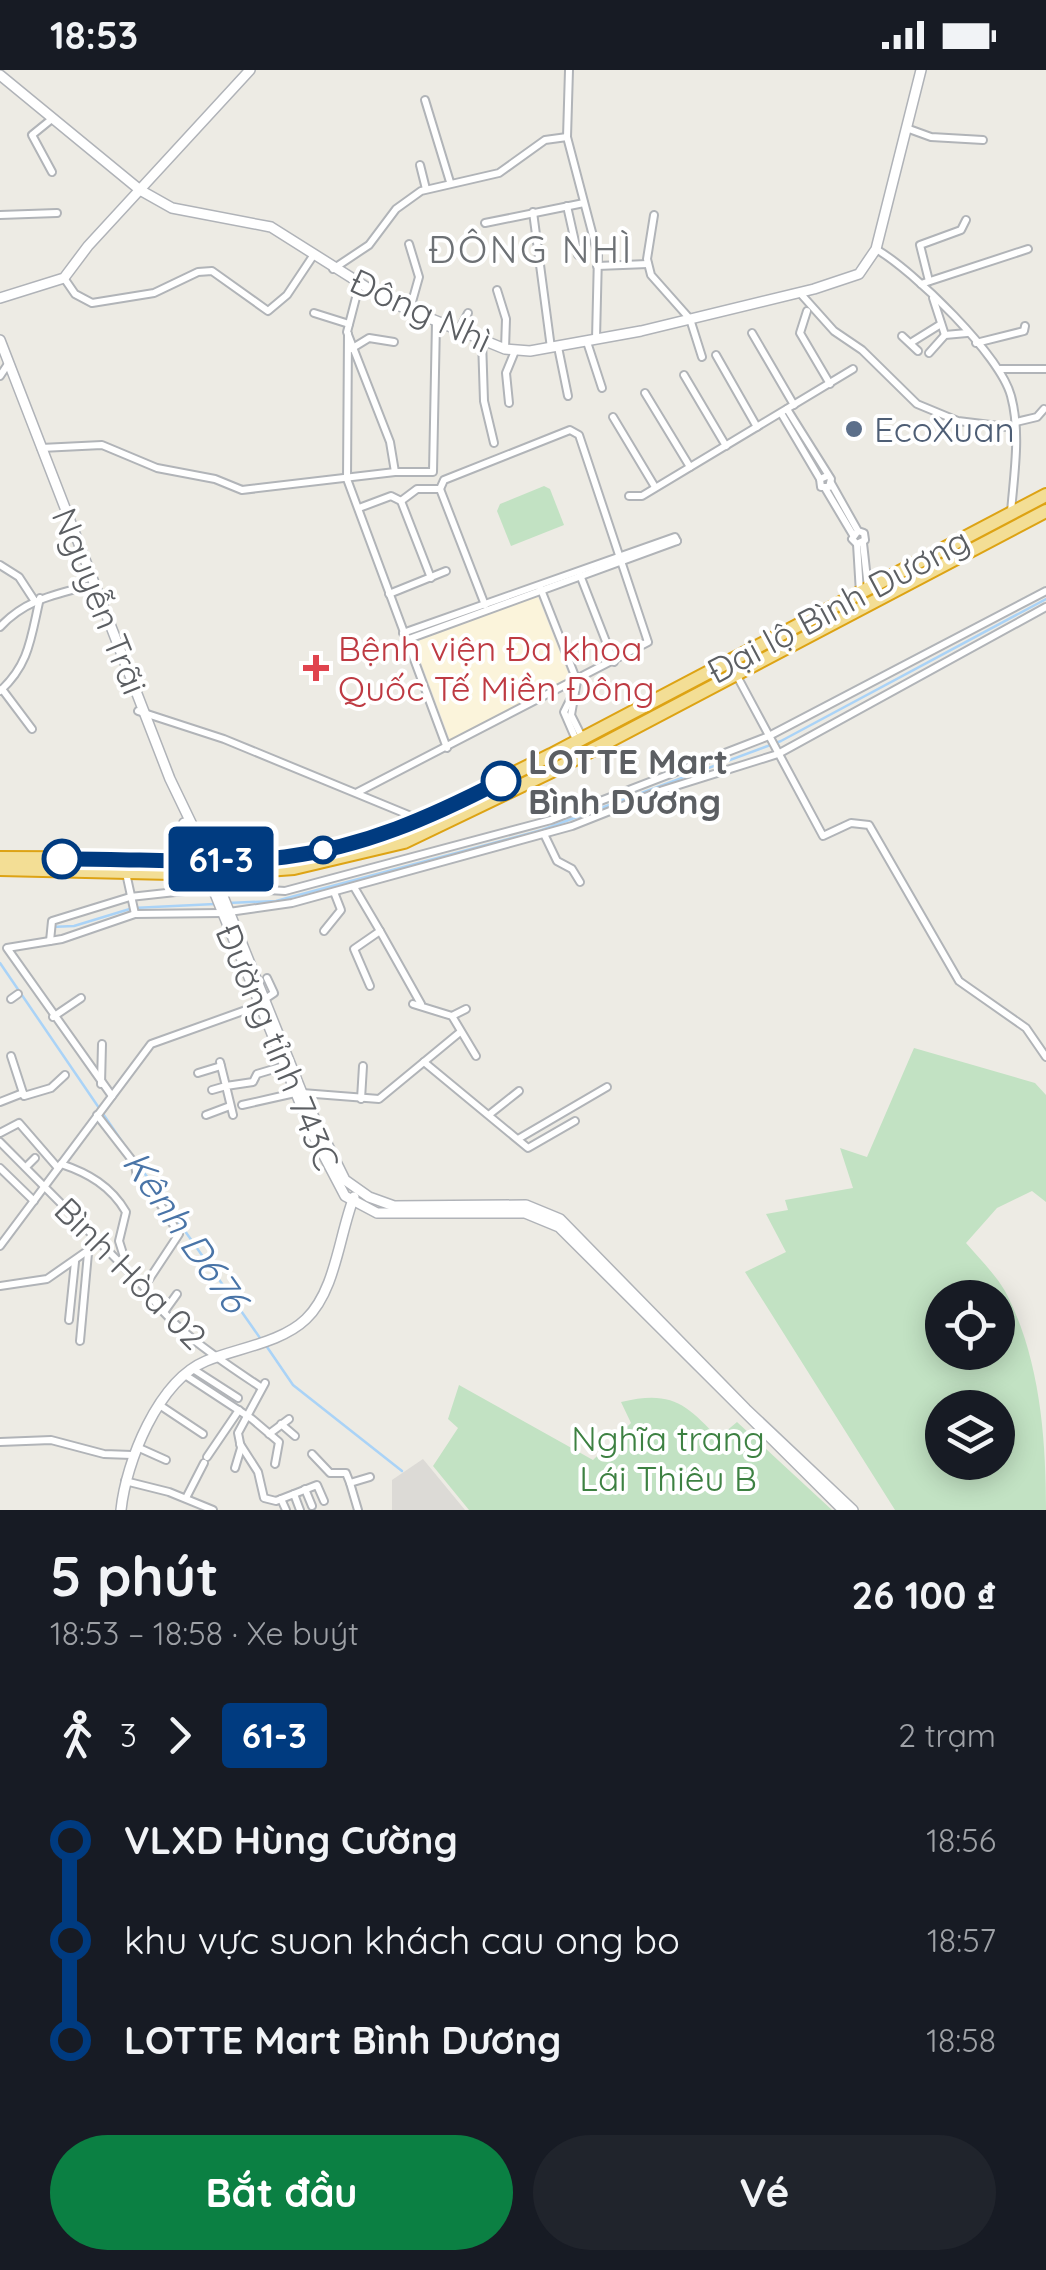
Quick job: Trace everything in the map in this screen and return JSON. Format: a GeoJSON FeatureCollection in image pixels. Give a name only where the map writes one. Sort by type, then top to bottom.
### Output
{"type":"FeatureCollection","features":[{"type":"Feature","properties":{"kind":"highway","name":"Đại lộ Bình Dương"},"geometry":{"type":"LineString","coordinates":[[867,598],[1046,495]]}},
{"type":"Feature","properties":{"kind":"highway","name":"Đại lộ Bình Dương"},"geometry":{"type":"LineString","coordinates":[[0,869],[212,878],[294,868],[404,842],[867,598],[1046,510]]}},
{"type":"Feature","properties":{"kind":"highway","name":"Đại lộ Bình Dương"},"geometry":{"type":"LineString","coordinates":[[0,858],[204,858],[306,853],[368,840],[421,821],[732,669]]}},
{"type":"Feature","properties":{"kind":"highway"},"geometry":{"type":"LineString","coordinates":[[204,858],[212,878]]}},
{"type":"Feature","properties":{"kind":"main road"},"geometry":{"type":"LineString","coordinates":[[0,298],[63,279],[250,70]]}},
{"type":"Feature","properties":{"kind":"main road"},"geometry":{"type":"LineString","coordinates":[[876,249],[921,70]]}},
{"type":"Feature","properties":{"kind":"main road","name":"Đông Nhì"},"geometry":{"type":"LineString","coordinates":[[0,75],[140,190],[172,208],[271,228],[359,286],[459,332],[510,350],[555,348],[800,293],[859,274],[876,249]]}},
{"type":"Feature","properties":{"kind":"main road","name":"Nguyễn Trãi"},"geometry":{"type":"LineString","coordinates":[[0,340],[4,370],[39,449],[87,586],[106,623]]}},
{"type":"Feature","properties":{"kind":"main road","name":"Nguyễn Trãi"},"geometry":{"type":"LineString","coordinates":[[0,356],[141,712],[204,858]]}},
{"type":"Feature","properties":{"kind":"main road","name":"Đường tỉnh 743C"},"geometry":{"type":"LineString","coordinates":[[212,878],[334,1180],[352,1202],[377,1214],[525,1214],[549,1221],[584,1251],[843,1510]]}},
{"type":"Feature","properties":{"kind":"main road","name":"Đường tỉnh 743C"},"geometry":{"type":"LineString","coordinates":[[264,1002],[284,1066],[337,1170],[357,1190],[408,1208],[526,1205],[550,1213],[586,1243],[700,1367],[853,1510]]}},
{"type":"Feature","properties":{"kind":"main road"},"geometry":{"type":"LineString","coordinates":[[121,1510],[134,1451],[189,1372],[217,1357],[288,1332],[306,1319],[321,1299],[357,1190]]}},
{"type":"Feature","properties":{"kind":"street"},"geometry":{"type":"LineString","coordinates":[[569,70],[567,136],[593,226],[597,266],[592,340],[602,388]]}},
{"type":"Feature","properties":{"kind":"street"},"geometry":{"type":"LineString","coordinates":[[425,100],[450,182]]}},
{"type":"Feature","properties":{"kind":"street"},"geometry":{"type":"LineString","coordinates":[[52,172],[32,135],[53,118]]}},
{"type":"Feature","properties":{"kind":"street"},"geometry":{"type":"LineString","coordinates":[[909,129],[932,138],[983,140]]}},
{"type":"Feature","properties":{"kind":"street"},"geometry":{"type":"LineString","coordinates":[[333,269],[368,245],[396,209],[426,189],[499,173],[545,140],[567,136]]}},
{"type":"Feature","properties":{"kind":"street"},"geometry":{"type":"LineString","coordinates":[[420,165],[426,189]]}},
{"type":"Feature","properties":{"kind":"street"},"geometry":{"type":"LineString","coordinates":[[484,223],[584,203]]}},
{"type":"Feature","properties":{"kind":"street"},"geometry":{"type":"LineString","coordinates":[[567,206],[578,255]]}},
{"type":"Feature","properties":{"kind":"street"},"geometry":{"type":"LineString","coordinates":[[532,212],[555,348],[568,396]]}},
{"type":"Feature","properties":{"kind":"street"},"geometry":{"type":"LineString","coordinates":[[0,214],[57,214]]}},
{"type":"Feature","properties":{"kind":"street"},"geometry":{"type":"LineString","coordinates":[[654,215],[648,264],[654,283],[690,319],[702,357]]}},
{"type":"Feature","properties":{"kind":"street"},"geometry":{"type":"LineString","coordinates":[[966,220],[961,230],[920,245],[925,282],[933,296],[1000,368],[1016,425],[1011,514]]}},
{"type":"Feature","properties":{"kind":"street"},"geometry":{"type":"LineString","coordinates":[[409,244],[419,277],[410,309]]}},
{"type":"Feature","properties":{"kind":"street"},"geometry":{"type":"LineString","coordinates":[[925,282],[1028,248]]}},
{"type":"Feature","properties":{"kind":"street"},"geometry":{"type":"LineString","coordinates":[[876,249],[925,282]]}},
{"type":"Feature","properties":{"kind":"street"},"geometry":{"type":"LineString","coordinates":[[63,279],[75,294],[92,304],[154,294],[198,272],[212,271],[268,311],[287,295],[313,256]]}},
{"type":"Feature","properties":{"kind":"street"},"geometry":{"type":"LineString","coordinates":[[597,266],[648,264]]}},
{"type":"Feature","properties":{"kind":"street"},"geometry":{"type":"LineString","coordinates":[[359,286],[348,334],[347,479],[447,748]]}},
{"type":"Feature","properties":{"kind":"street"},"geometry":{"type":"LineString","coordinates":[[497,290],[510,350],[506,373],[509,403]]}},
{"type":"Feature","properties":{"kind":"street"},"geometry":{"type":"LineString","coordinates":[[800,293],[834,331],[862,350],[917,404],[958,421],[1016,425],[1037,418],[1044,409]]}},
{"type":"Feature","properties":{"kind":"street"},"geometry":{"type":"LineString","coordinates":[[933,296],[944,335]]}},
{"type":"Feature","properties":{"kind":"street"},"geometry":{"type":"LineString","coordinates":[[807,311],[800,333],[830,384]]}},
{"type":"Feature","properties":{"kind":"street"},"geometry":{"type":"LineString","coordinates":[[314,313],[349,324]]}},
{"type":"Feature","properties":{"kind":"street"},"geometry":{"type":"LineString","coordinates":[[459,332],[468,313]]}},
{"type":"Feature","properties":{"kind":"street"},"geometry":{"type":"LineString","coordinates":[[39,449],[70,443],[102,445],[156,468],[216,479],[242,490],[395,472],[435,472],[436,322]]}},
{"type":"Feature","properties":{"kind":"street"},"geometry":{"type":"LineString","coordinates":[[912,342],[941,324]]}},
{"type":"Feature","properties":{"kind":"street"},"geometry":{"type":"LineString","coordinates":[[976,343],[1002,339],[1024,331],[1025,326]]}},
{"type":"Feature","properties":{"kind":"street"},"geometry":{"type":"LineString","coordinates":[[752,333],[826,482],[855,533],[864,534],[860,544],[867,598]]}},
{"type":"Feature","properties":{"kind":"street"},"geometry":{"type":"LineString","coordinates":[[928,353],[944,335],[967,333]]}},
{"type":"Feature","properties":{"kind":"street"},"geometry":{"type":"LineString","coordinates":[[348,334],[390,442],[395,472]]}},
{"type":"Feature","properties":{"kind":"street"},"geometry":{"type":"LineString","coordinates":[[902,336],[918,351]]}},
{"type":"Feature","properties":{"kind":"street"},"geometry":{"type":"LineString","coordinates":[[351,349],[369,338],[394,342]]}},
{"type":"Feature","properties":{"kind":"street"},"geometry":{"type":"LineString","coordinates":[[482,340],[484,401],[494,443]]}},
{"type":"Feature","properties":{"kind":"street"},"geometry":{"type":"LineString","coordinates":[[716,355],[758,427]]}},
{"type":"Feature","properties":{"kind":"street"},"geometry":{"type":"LineString","coordinates":[[1000,368],[1046,369]]}},
{"type":"Feature","properties":{"kind":"street"},"geometry":{"type":"LineString","coordinates":[[630,496],[642,496],[853,369]]}},
{"type":"Feature","properties":{"kind":"street"},"geometry":{"type":"LineString","coordinates":[[684,375],[726,446]]}},
{"type":"Feature","properties":{"kind":"street"},"geometry":{"type":"LineString","coordinates":[[645,394],[690,467]]}},
{"type":"Feature","properties":{"kind":"street"},"geometry":{"type":"LineString","coordinates":[[613,417],[654,488]]}},
{"type":"Feature","properties":{"kind":"street"},"geometry":{"type":"LineString","coordinates":[[358,792],[576,686],[648,642],[578,435],[570,430],[444,480],[440,490],[486,606]]}},
{"type":"Feature","properties":{"kind":"street"},"geometry":{"type":"LineString","coordinates":[[401,501],[417,489],[440,490]]}},
{"type":"Feature","properties":{"kind":"street"},"geometry":{"type":"LineString","coordinates":[[359,508],[392,496],[401,501],[430,578]]}},
{"type":"Feature","properties":{"kind":"street"},"geometry":{"type":"LineString","coordinates":[[405,637],[675,536],[677,541],[540,587]]}},
{"type":"Feature","properties":{"kind":"street"},"geometry":{"type":"LineString","coordinates":[[0,565],[19,577],[37,599],[28,656],[1,690],[32,729]]}},
{"type":"Feature","properties":{"kind":"street"},"geometry":{"type":"LineString","coordinates":[[388,594],[446,572]]}},
{"type":"Feature","properties":{"kind":"street"},"geometry":{"type":"LineString","coordinates":[[580,575],[614,662]]}},
{"type":"Feature","properties":{"kind":"street"},"geometry":{"type":"LineString","coordinates":[[0,627],[37,599],[87,586]]}},
{"type":"Feature","properties":{"kind":"street"},"geometry":{"type":"LineString","coordinates":[[540,587],[576,686],[572,714],[580,740]]}},
{"type":"Feature","properties":{"kind":"street"},"geometry":{"type":"LineString","coordinates":[[50,940],[52,921],[130,897],[212,878],[285,891],[551,820],[769,736],[1046,591]]}},
{"type":"Feature","properties":{"kind":"street"},"geometry":{"type":"LineString","coordinates":[[110,1098],[53,1016],[22,992],[7,948],[50,940],[135,914],[225,912],[334,892],[544,834],[778,752],[1046,607]]}},
{"type":"Feature","properties":{"kind":"street"},"geometry":{"type":"LineString","coordinates":[[732,669],[823,836],[860,822],[875,832],[958,981],[1026,1028],[1046,1056]]}},
{"type":"Feature","properties":{"kind":"street"},"geometry":{"type":"LineString","coordinates":[[141,712],[358,792],[421,821]]}},
{"type":"Feature","properties":{"kind":"street"},"geometry":{"type":"LineString","coordinates":[[544,834],[557,861],[572,870],[580,882]]}},
{"type":"Feature","properties":{"kind":"street"},"geometry":{"type":"LineString","coordinates":[[126,873],[135,914]]}},
{"type":"Feature","properties":{"kind":"street"},"geometry":{"type":"LineString","coordinates":[[354,887],[422,1006]]}},
{"type":"Feature","properties":{"kind":"street"},"geometry":{"type":"LineString","coordinates":[[324,931],[341,910],[334,892]]}},
{"type":"Feature","properties":{"kind":"street"},"geometry":{"type":"LineString","coordinates":[[370,986],[354,949],[380,931]]}},
{"type":"Feature","properties":{"kind":"street"},"geometry":{"type":"LineString","coordinates":[[0,1246],[151,1044],[264,1002],[274,993],[267,978]]}},
{"type":"Feature","properties":{"kind":"street"},"geometry":{"type":"LineString","coordinates":[[53,1016],[81,998]]}},
{"type":"Feature","properties":{"kind":"street"},"geometry":{"type":"LineString","coordinates":[[413,1004],[452,1016],[466,1009]]}},
{"type":"Feature","properties":{"kind":"street"},"geometry":{"type":"LineString","coordinates":[[452,1016],[458,1033],[476,1056]]}},
{"type":"Feature","properties":{"kind":"street"},"geometry":{"type":"LineString","coordinates":[[242,1105],[299,1093],[384,1097],[458,1033]]}},
{"type":"Feature","properties":{"kind":"street"},"geometry":{"type":"LineString","coordinates":[[100,1086],[102,1044]]}},
{"type":"Feature","properties":{"kind":"street"},"geometry":{"type":"LineString","coordinates":[[11,1056],[23,1093]]}},
{"type":"Feature","properties":{"kind":"street"},"geometry":{"type":"LineString","coordinates":[[424,1062],[528,1148],[575,1121]]}},
{"type":"Feature","properties":{"kind":"street"},"geometry":{"type":"LineString","coordinates":[[198,1074],[220,1064],[232,1110],[206,1115]]}},
{"type":"Feature","properties":{"kind":"street"},"geometry":{"type":"LineString","coordinates":[[212,1090],[253,1082],[257,1074],[284,1066]]}},
{"type":"Feature","properties":{"kind":"street"},"geometry":{"type":"LineString","coordinates":[[360,1098],[363,1066]]}},
{"type":"Feature","properties":{"kind":"street"},"geometry":{"type":"LineString","coordinates":[[0,1102],[51,1088],[65,1074]]}},
{"type":"Feature","properties":{"kind":"street"},"geometry":{"type":"LineString","coordinates":[[518,1139],[608,1087]]}},
{"type":"Feature","properties":{"kind":"street"},"geometry":{"type":"LineString","coordinates":[[490,1114],[519,1091]]}},
{"type":"Feature","properties":{"kind":"street"},"geometry":{"type":"LineString","coordinates":[[99,1113],[139,1172],[138,1178]]}},
{"type":"Feature","properties":{"kind":"street"},"geometry":{"type":"LineString","coordinates":[[0,1133],[19,1123],[60,1166],[90,1174],[120,1202],[126,1212],[119,1241],[124,1257],[119,1262]]}},
{"type":"Feature","properties":{"kind":"street","name":"Bình Hòa 02"},"geometry":{"type":"LineString","coordinates":[[0,1142],[164,1312],[217,1357],[262,1384],[243,1413]]}},
{"type":"Feature","properties":{"kind":"street"},"geometry":{"type":"LineString","coordinates":[[26,1167],[36,1158]]}},
{"type":"Feature","properties":{"kind":"street"},"geometry":{"type":"LineString","coordinates":[[0,1168],[34,1202]]}},
{"type":"Feature","properties":{"kind":"street"},"geometry":{"type":"LineString","coordinates":[[144,1287],[179,1234],[157,1198]]}},
{"type":"Feature","properties":{"kind":"street"},"geometry":{"type":"LineString","coordinates":[[0,1286],[47,1279],[100,1242]]}},
{"type":"Feature","properties":{"kind":"street"},"geometry":{"type":"LineString","coordinates":[[80,1341],[88,1252]]}},
{"type":"Feature","properties":{"kind":"street"},"geometry":{"type":"LineString","coordinates":[[69,1320],[75,1261]]}},
{"type":"Feature","properties":{"kind":"street"},"geometry":{"type":"LineString","coordinates":[[164,1312],[178,1294]]}},
{"type":"Feature","properties":{"kind":"street"},"geometry":{"type":"LineString","coordinates":[[189,1372],[238,1398]]}},
{"type":"Feature","properties":{"kind":"street"},"geometry":{"type":"LineString","coordinates":[[189,1372],[279,1442],[274,1464]]}},
{"type":"Feature","properties":{"kind":"street"},"geometry":{"type":"LineString","coordinates":[[162,1406],[204,1434]]}},
{"type":"Feature","properties":{"kind":"street"},"geometry":{"type":"LineString","coordinates":[[235,1468],[243,1413]]}},
{"type":"Feature","properties":{"kind":"street"},"geometry":{"type":"LineString","coordinates":[[186,1498],[206,1460],[243,1413]]}},
{"type":"Feature","properties":{"kind":"street"},"geometry":{"type":"LineString","coordinates":[[269,1434],[285,1421],[295,1436]]}},
{"type":"Feature","properties":{"kind":"street"},"geometry":{"type":"LineString","coordinates":[[0,1442],[51,1440],[104,1454],[134,1451],[166,1460]]}},
{"type":"Feature","properties":{"kind":"street"},"geometry":{"type":"LineString","coordinates":[[240,1444],[258,1472],[264,1498],[281,1498],[317,1484],[324,1502]]}},
{"type":"Feature","properties":{"kind":"street"},"geometry":{"type":"LineString","coordinates":[[312,1454],[330,1473],[346,1473],[358,1510]]}},
{"type":"Feature","properties":{"kind":"street"},"geometry":{"type":"LineString","coordinates":[[350,1483],[370,1477]]}},
{"type":"Feature","properties":{"kind":"street"},"geometry":{"type":"LineString","coordinates":[[125,1481],[213,1510]]}},
{"type":"Feature","properties":{"kind":"street"},"geometry":{"type":"LineString","coordinates":[[306,1489],[312,1506]]}},
{"type":"Feature","properties":{"kind":"street"},"geometry":{"type":"LineString","coordinates":[[294,1494],[300,1510]]}},
{"type":"Feature","properties":{"kind":"street"},"geometry":{"type":"LineString","coordinates":[[281,1498],[286,1510]]}},
{"type":"Feature","properties":{"kind":"shaded area"},"geometry":{"type":"Polygon","coordinates":[[[536,592],[570,678],[568,682],[450,740],[412,638],[536,592]]]}},
{"type":"Feature","properties":{"kind":"shaded area"},"geometry":{"type":"Polygon","coordinates":[[[423,1459],[465,1510],[392,1510],[392,1480],[423,1459]]]}},
{"type":"Feature","properties":{"kind":"green space"},"geometry":{"type":"Polygon","coordinates":[[[544,486],[550,489],[564,525],[511,546],[497,511],[500,504],[544,486]]]}},
{"type":"Feature","properties":{"kind":"green space"},"geometry":{"type":"Polygon","coordinates":[[[914,1048],[1035,1083],[1046,1095],[1046,1202],[1032,1191],[997,1208],[966,1243],[997,1280],[925,1280],[925,1370],[1015,1370],[1015,1312],[1039,1398],[1046,1510],[895,1510],[745,1272],[786,1252],[766,1214],[788,1210],[785,1200],[853,1188],[840,1148],[867,1157],[914,1048]]]}},
{"type":"Feature","properties":{"kind":"green space","name":"Nghĩa trang Lái Thiêu B"},"geometry":{"type":"Polygon","coordinates":[[[459,1385],[593,1460],[631,1423],[621,1402],[652,1398],[676,1402],[718,1438],[737,1422],[832,1510],[469,1510],[433,1466],[458,1428],[448,1419],[459,1385]]]}},
{"type":"Feature","properties":{"kind":"waterway"},"geometry":{"type":"LineString","coordinates":[[228,903],[276,901],[542,830],[781,741],[1046,599]]}},
{"type":"Feature","properties":{"kind":"waterway"},"geometry":{"type":"LineString","coordinates":[[51,927],[74,926],[133,908],[215,904]]}},
{"type":"Feature","properties":{"kind":"waterway","name":"Kênh D676"},"geometry":{"type":"LineString","coordinates":[[0,963],[125,1146]]}},
{"type":"Feature","properties":{"kind":"waterway","name":"Kênh D676"},"geometry":{"type":"LineString","coordinates":[[138,1164],[260,1338]]}},
{"type":"Feature","properties":{"kind":"waterway","name":"Kênh D676"},"geometry":{"type":"LineString","coordinates":[[265,1344],[293,1385],[402,1471]]}},
{"type":"Feature","properties":{"kind":"bus line","name":"61-3"},"geometry":{"type":"LineString","coordinates":[[62,859],[285,857],[399,830],[501,781]]}},
{"type":"Feature","properties":{"kind":"place","name":"EcoXuan"},"geometry":{"type":"Point","coordinates":[854,429]}},
{"type":"Feature","properties":{"kind":"place","name":"Bệnh viện Đa khoa Quốc Tế Miền Đông"},"geometry":{"type":"Point","coordinates":[316,668]}},
{"type":"Feature","properties":{"kind":"place","name":"LOTTE Mart Bình Dương"},"geometry":{"type":"Point","coordinates":[501,781]}},
{"type":"Feature","properties":{"kind":"district","name":"ĐÔNG NHÌ"},"geometry":{"type":"Point","coordinates":[531,249]}}]}
